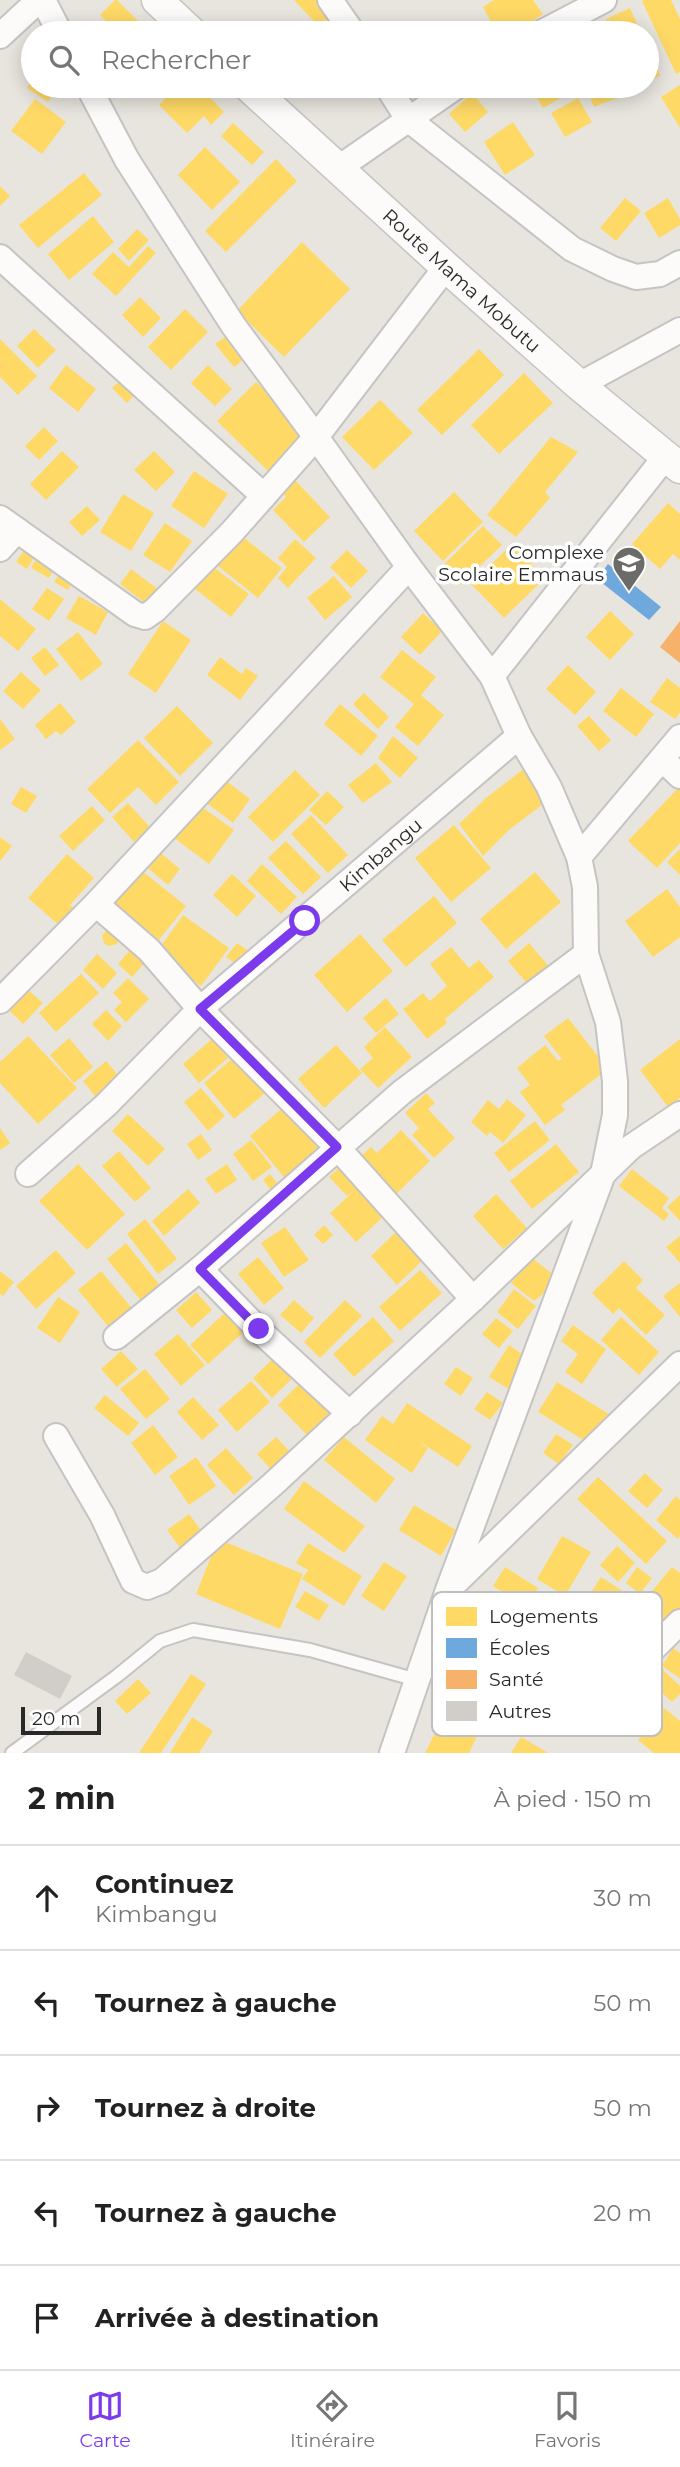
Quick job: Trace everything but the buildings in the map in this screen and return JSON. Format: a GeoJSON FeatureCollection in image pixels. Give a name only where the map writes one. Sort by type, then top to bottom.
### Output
{"type":"FeatureCollection","features":[{"type":"Feature","properties":{"kind":"street"},"geometry":{"type":"LineString","coordinates":[[0,36],[41,0],[53,21]]}},
{"type":"Feature","properties":{"kind":"street"},"geometry":{"type":"LineString","coordinates":[[330,0],[345,21]]}},
{"type":"Feature","properties":{"kind":"street"},"geometry":{"type":"LineString","coordinates":[[564,21],[604,0]]}},
{"type":"Feature","properties":{"kind":"street"},"geometry":{"type":"LineString","coordinates":[[167,3],[182,21]]}},
{"type":"Feature","properties":{"kind":"street"},"geometry":{"type":"LineString","coordinates":[[94,98],[127,160],[233,325],[317,437],[408,567],[492,676],[519,736],[549,787],[579,857],[585,887],[586,954],[608,1022],[615,1081],[615,1115],[603,1174],[448,1590]]}},
{"type":"Feature","properties":{"kind":"street","name":"Route Mama Mobutu"},"geometry":{"type":"LineString","coordinates":[[261,98],[446,267],[673,462]]}},
{"type":"Feature","properties":{"kind":"street"},"geometry":{"type":"LineString","coordinates":[[395,98],[408,119],[572,249],[636,277],[660,274],[680,263]]}},
{"type":"Feature","properties":{"kind":"street"},"geometry":{"type":"LineString","coordinates":[[337,169],[439,98]]}},
{"type":"Feature","properties":{"kind":"street"},"geometry":{"type":"LineString","coordinates":[[0,257],[264,496]]}},
{"type":"Feature","properties":{"kind":"street"},"geometry":{"type":"LineString","coordinates":[[0,549],[8,524],[135,614],[145,617],[232,532],[317,437],[446,267]]}},
{"type":"Feature","properties":{"kind":"street"},"geometry":{"type":"LineString","coordinates":[[579,384],[674,338]]}},
{"type":"Feature","properties":{"kind":"street"},"geometry":{"type":"LineString","coordinates":[[492,676],[673,462]]}},
{"type":"Feature","properties":{"kind":"street"},"geometry":{"type":"LineString","coordinates":[[0,1001],[96,904],[408,567]]}},
{"type":"Feature","properties":{"kind":"street","name":"Kimbangu"},"geometry":{"type":"LineString","coordinates":[[28,1174],[106,1105],[200,1009],[519,736]]}},
{"type":"Feature","properties":{"kind":"street"},"geometry":{"type":"LineString","coordinates":[[579,857],[671,767],[680,737]]}},
{"type":"Feature","properties":{"kind":"street"},"geometry":{"type":"LineString","coordinates":[[96,904],[149,950],[200,1009],[337,1147],[473,1299]]}},
{"type":"Feature","properties":{"kind":"street"},"geometry":{"type":"LineString","coordinates":[[116,1337],[200,1269],[402,1092],[586,954]]}},
{"type":"Feature","properties":{"kind":"street"},"geometry":{"type":"LineString","coordinates":[[56,1436],[102,1515],[133,1581],[147,1587],[162,1581],[349,1414],[631,1147],[680,1114]]}},
{"type":"Feature","properties":{"kind":"street"},"geometry":{"type":"LineString","coordinates":[[200,1269],[349,1414]]}},
{"type":"Feature","properties":{"kind":"street"},"geometry":{"type":"LineString","coordinates":[[448,1590],[680,1364]]}},
{"type":"Feature","properties":{"kind":"street"},"geometry":{"type":"LineString","coordinates":[[662,1640],[680,1622]]}},
{"type":"Feature","properties":{"kind":"street"},"geometry":{"type":"LineString","coordinates":[[392,1753],[432,1636]]}},
{"type":"Feature","properties":{"kind":"lane"},"geometry":{"type":"LineString","coordinates":[[12,1753],[160,1641],[193,1630],[310,1650],[417,1680]]}},
{"type":"Feature","properties":{"kind":"place","name":"Complexe Scolaire Emmaus"},"geometry":{"type":"Point","coordinates":[629,593]}},
{"type":"Feature","properties":{"kind":"route"},"geometry":{"type":"LineString","coordinates":[[259,1329],[200,1269],[337,1147],[200,1009],[305,921]]}}]}
